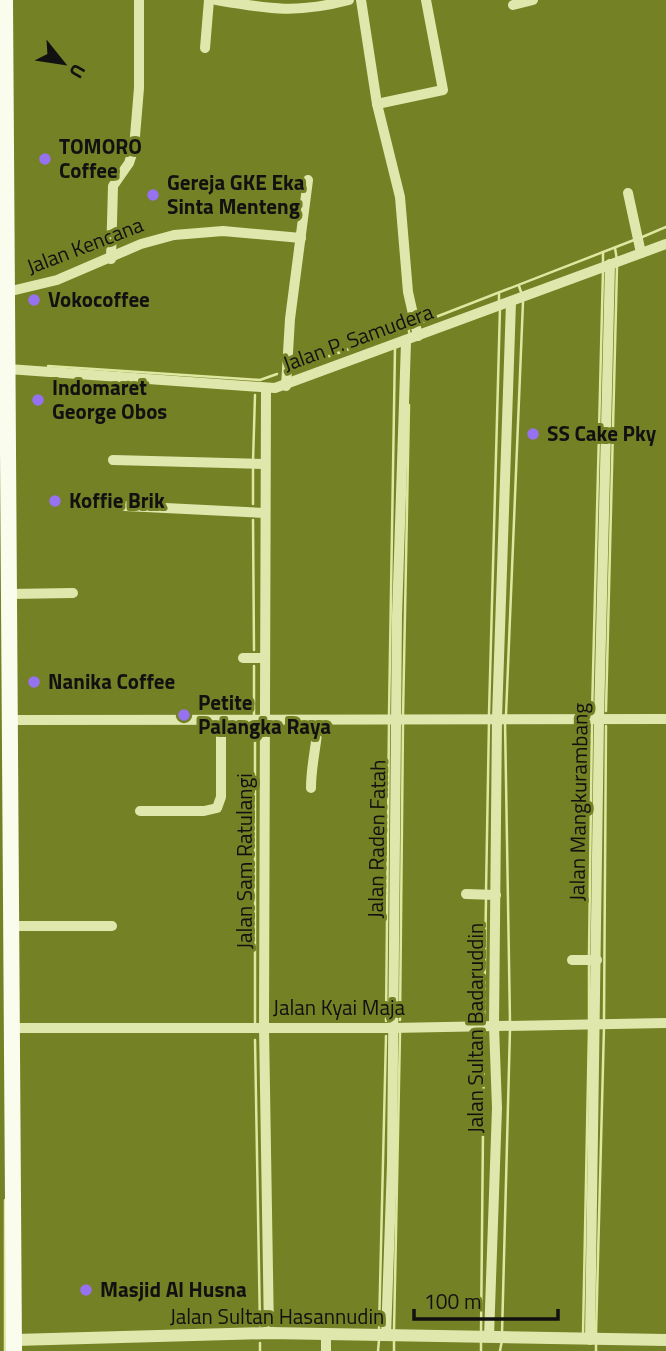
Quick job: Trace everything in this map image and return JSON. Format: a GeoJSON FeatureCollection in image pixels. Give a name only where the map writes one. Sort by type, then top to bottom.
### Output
{"type":"FeatureCollection","features":[{"type":"Feature","properties":{"kind":"main road"},"geometry":{"type":"LineString","coordinates":[[5,0],[8,369],[4,523],[10,594],[12,720],[6,811],[12,926],[7,1219],[15,1346]]}},
{"type":"Feature","properties":{"kind":"street"},"geometry":{"type":"LineString","coordinates":[[111,259],[113,186],[129,163],[134,148],[139,88],[139,0]]}},
{"type":"Feature","properties":{"kind":"street"},"geometry":{"type":"LineString","coordinates":[[205,48],[209,0]]}},
{"type":"Feature","properties":{"kind":"street"},"geometry":{"type":"LineString","coordinates":[[216,0],[281,11],[307,10],[349,0]]}},
{"type":"Feature","properties":{"kind":"street"},"geometry":{"type":"LineString","coordinates":[[361,0],[377,104],[400,197],[408,292],[418,337]]}},
{"type":"Feature","properties":{"kind":"street"},"geometry":{"type":"LineString","coordinates":[[377,104],[443,90],[426,0]]}},
{"type":"Feature","properties":{"kind":"street"},"geometry":{"type":"LineString","coordinates":[[513,5],[533,0]]}},
{"type":"Feature","properties":{"kind":"street"},"geometry":{"type":"LineString","coordinates":[[286,386],[290,319],[308,180]]}},
{"type":"Feature","properties":{"kind":"street"},"geometry":{"type":"LineString","coordinates":[[628,194],[641,253]]}},
{"type":"Feature","properties":{"kind":"street","name":"Jalan Kencana"},"geometry":{"type":"LineString","coordinates":[[7,292],[35,287],[111,259],[155,239],[194,232],[301,238]]}},
{"type":"Feature","properties":{"kind":"street","name":"Jalan P. Samudera"},"geometry":{"type":"LineString","coordinates":[[8,369],[266,388],[286,386],[666,244]]}},
{"type":"Feature","properties":{"kind":"street","name":"Jalan Mangkurambang"},"geometry":{"type":"LineString","coordinates":[[590,1340],[599,719],[610,264]]}},
{"type":"Feature","properties":{"kind":"street","name":"Jalan Sultan Badaruddin"},"geometry":{"type":"LineString","coordinates":[[489,1337],[497,1108],[494,1027],[497,718],[511,302]]}},
{"type":"Feature","properties":{"kind":"street","name":"Jalan Raden Fatah"},"geometry":{"type":"LineString","coordinates":[[386,1336],[392,1164],[396,721],[406,342]]}},
{"type":"Feature","properties":{"kind":"street","name":"Jalan Sam Ratulangi"},"geometry":{"type":"LineString","coordinates":[[266,388],[260,463],[265,513],[264,1027],[269,1333]]}},
{"type":"Feature","properties":{"kind":"street"},"geometry":{"type":"LineString","coordinates":[[113,460],[260,463]]}},
{"type":"Feature","properties":{"kind":"street"},"geometry":{"type":"LineString","coordinates":[[125,506],[265,513]]}},
{"type":"Feature","properties":{"kind":"street"},"geometry":{"type":"LineString","coordinates":[[10,594],[73,593]]}},
{"type":"Feature","properties":{"kind":"street"},"geometry":{"type":"LineString","coordinates":[[243,658],[265,658]]}},
{"type":"Feature","properties":{"kind":"street"},"geometry":{"type":"LineString","coordinates":[[12,720],[666,719]]}},
{"type":"Feature","properties":{"kind":"street"},"geometry":{"type":"LineString","coordinates":[[139,811],[204,811],[217,808],[221,797],[221,720]]}},
{"type":"Feature","properties":{"kind":"street"},"geometry":{"type":"LineString","coordinates":[[311,788],[311,757],[316,745],[318,721]]}},
{"type":"Feature","properties":{"kind":"street"},"geometry":{"type":"LineString","coordinates":[[466,894],[496,895]]}},
{"type":"Feature","properties":{"kind":"street"},"geometry":{"type":"LineString","coordinates":[[12,926],[112,926]]}},
{"type":"Feature","properties":{"kind":"street"},"geometry":{"type":"LineString","coordinates":[[572,960],[597,960]]}},
{"type":"Feature","properties":{"kind":"street","name":"Jalan Kyai Maja"},"geometry":{"type":"LineString","coordinates":[[12,1028],[393,1028],[666,1023]]}},
{"type":"Feature","properties":{"kind":"street","name":"Jalan Sultan Hasannudin"},"geometry":{"type":"LineString","coordinates":[[15,1346],[269,1333],[666,1340]]}},
{"type":"Feature","properties":{"kind":"street"},"geometry":{"type":"LineString","coordinates":[[326,1335],[326,1350]]}},
{"type":"Feature","properties":{"kind":"waterway"},"geometry":{"type":"LineString","coordinates":[[640,238],[666,227]]}},
{"type":"Feature","properties":{"kind":"waterway"},"geometry":{"type":"LineString","coordinates":[[423,322],[634,240]]}},
{"type":"Feature","properties":{"kind":"waterway"},"geometry":{"type":"LineString","coordinates":[[615,248],[617,260]]}},
{"type":"Feature","properties":{"kind":"waterway"},"geometry":{"type":"LineString","coordinates":[[603,252],[603,263]]}},
{"type":"Feature","properties":{"kind":"waterway"},"geometry":{"type":"LineString","coordinates":[[606,711],[617,266]]}},
{"type":"Feature","properties":{"kind":"waterway"},"geometry":{"type":"LineString","coordinates":[[592,714],[603,270]]}},
{"type":"Feature","properties":{"kind":"waterway"},"geometry":{"type":"LineString","coordinates":[[519,286],[522,295]]}},
{"type":"Feature","properties":{"kind":"waterway"},"geometry":{"type":"LineString","coordinates":[[499,294],[499,301]]}},
{"type":"Feature","properties":{"kind":"waterway"},"geometry":{"type":"LineString","coordinates":[[506,715],[523,302]]}},
{"type":"Feature","properties":{"kind":"waterway"},"geometry":{"type":"LineString","coordinates":[[489,714],[500,308]]}},
{"type":"Feature","properties":{"kind":"waterway"},"geometry":{"type":"LineString","coordinates":[[293,369],[408,328],[410,335]]}},
{"type":"Feature","properties":{"kind":"waterway"},"geometry":{"type":"LineString","coordinates":[[389,715],[395,348]]}},
{"type":"Feature","properties":{"kind":"waterway"},"geometry":{"type":"LineString","coordinates":[[48,366],[260,380],[277,374]]}},
{"type":"Feature","properties":{"kind":"waterway"},"geometry":{"type":"LineString","coordinates":[[253,462],[255,395]]}},
{"type":"Feature","properties":{"kind":"waterway"},"geometry":{"type":"LineString","coordinates":[[403,717],[409,405]]}},
{"type":"Feature","properties":{"kind":"waterway"},"geometry":{"type":"LineString","coordinates":[[253,468],[253,504]]}},
{"type":"Feature","properties":{"kind":"waterway"},"geometry":{"type":"LineString","coordinates":[[253,520],[254,650]]}},
{"type":"Feature","properties":{"kind":"waterway"},"geometry":{"type":"LineString","coordinates":[[254,666],[254,715]]}},
{"type":"Feature","properties":{"kind":"waterway"},"geometry":{"type":"LineString","coordinates":[[486,893],[489,721]]}},
{"type":"Feature","properties":{"kind":"waterway"},"geometry":{"type":"LineString","coordinates":[[505,721],[510,1022]]}},
{"type":"Feature","properties":{"kind":"waterway"},"geometry":{"type":"LineString","coordinates":[[589,956],[592,721]]}},
{"type":"Feature","properties":{"kind":"waterway"},"geometry":{"type":"LineString","coordinates":[[386,1021],[389,722]]}},
{"type":"Feature","properties":{"kind":"waterway"},"geometry":{"type":"LineString","coordinates":[[400,1020],[403,723]]}},
{"type":"Feature","properties":{"kind":"waterway"},"geometry":{"type":"LineString","coordinates":[[604,1020],[606,726]]}},
{"type":"Feature","properties":{"kind":"waterway"},"geometry":{"type":"LineString","coordinates":[[255,734],[255,1024]]}},
{"type":"Feature","properties":{"kind":"waterway"},"geometry":{"type":"LineString","coordinates":[[484,1022],[486,899]]}},
{"type":"Feature","properties":{"kind":"waterway"},"geometry":{"type":"LineString","coordinates":[[589,962],[589,1022]]}},
{"type":"Feature","properties":{"kind":"waterway"},"geometry":{"type":"LineString","coordinates":[[596,1335],[604,1027]]}},
{"type":"Feature","properties":{"kind":"waterway"},"geometry":{"type":"LineString","coordinates":[[481,1334],[484,1029]]}},
{"type":"Feature","properties":{"kind":"waterway"},"geometry":{"type":"LineString","coordinates":[[502,1334],[510,1029]]}},
{"type":"Feature","properties":{"kind":"waterway"},"geometry":{"type":"LineString","coordinates":[[583,1334],[589,1029]]}},
{"type":"Feature","properties":{"kind":"waterway"},"geometry":{"type":"LineString","coordinates":[[394,1331],[400,1033]]}},
{"type":"Feature","properties":{"kind":"waterway"},"geometry":{"type":"LineString","coordinates":[[379,1330],[386,1036]]}},
{"type":"Feature","properties":{"kind":"waterway"},"geometry":{"type":"LineString","coordinates":[[255,1040],[260,1326]]}},
{"type":"Feature","properties":{"kind":"waterway"},"geometry":{"type":"LineString","coordinates":[[5,1200],[5,1351]]}},
{"type":"Feature","properties":{"kind":"waterway"},"geometry":{"type":"LineString","coordinates":[[378,1351],[379,1340]]}},
{"type":"Feature","properties":{"kind":"waterway"},"geometry":{"type":"LineString","coordinates":[[481,1340],[481,1351]]}},
{"type":"Feature","properties":{"kind":"waterway"},"geometry":{"type":"LineString","coordinates":[[500,1351],[502,1340]]}},
{"type":"Feature","properties":{"kind":"waterway"},"geometry":{"type":"LineString","coordinates":[[394,1341],[394,1351]]}},
{"type":"Feature","properties":{"kind":"waterway"},"geometry":{"type":"LineString","coordinates":[[596,1342],[596,1351]]}},
{"type":"Feature","properties":{"kind":"waterway"},"geometry":{"type":"LineString","coordinates":[[260,1343],[260,1351]]}},
{"type":"Feature","properties":{"kind":"place","name":"TOMORO Coffee"},"geometry":{"type":"Point","coordinates":[45,159]}},
{"type":"Feature","properties":{"kind":"place","name":"Gereja GKE Eka Sinta Menteng"},"geometry":{"type":"Point","coordinates":[153,195]}},
{"type":"Feature","properties":{"kind":"place","name":"Vokocoffee"},"geometry":{"type":"Point","coordinates":[34,300]}},
{"type":"Feature","properties":{"kind":"place","name":"Indomaret George Obos"},"geometry":{"type":"Point","coordinates":[38,400]}},
{"type":"Feature","properties":{"kind":"place","name":"SS Cake Pky"},"geometry":{"type":"Point","coordinates":[533,434]}},
{"type":"Feature","properties":{"kind":"place","name":"Koffie Brik"},"geometry":{"type":"Point","coordinates":[55,501]}},
{"type":"Feature","properties":{"kind":"place","name":"Nanika Coffee"},"geometry":{"type":"Point","coordinates":[34,682]}},
{"type":"Feature","properties":{"kind":"place","name":"Petite Palangka Raya"},"geometry":{"type":"Point","coordinates":[184,715]}},
{"type":"Feature","properties":{"kind":"place","name":"Masjid Al Husna"},"geometry":{"type":"Point","coordinates":[86,1290]}}]}
